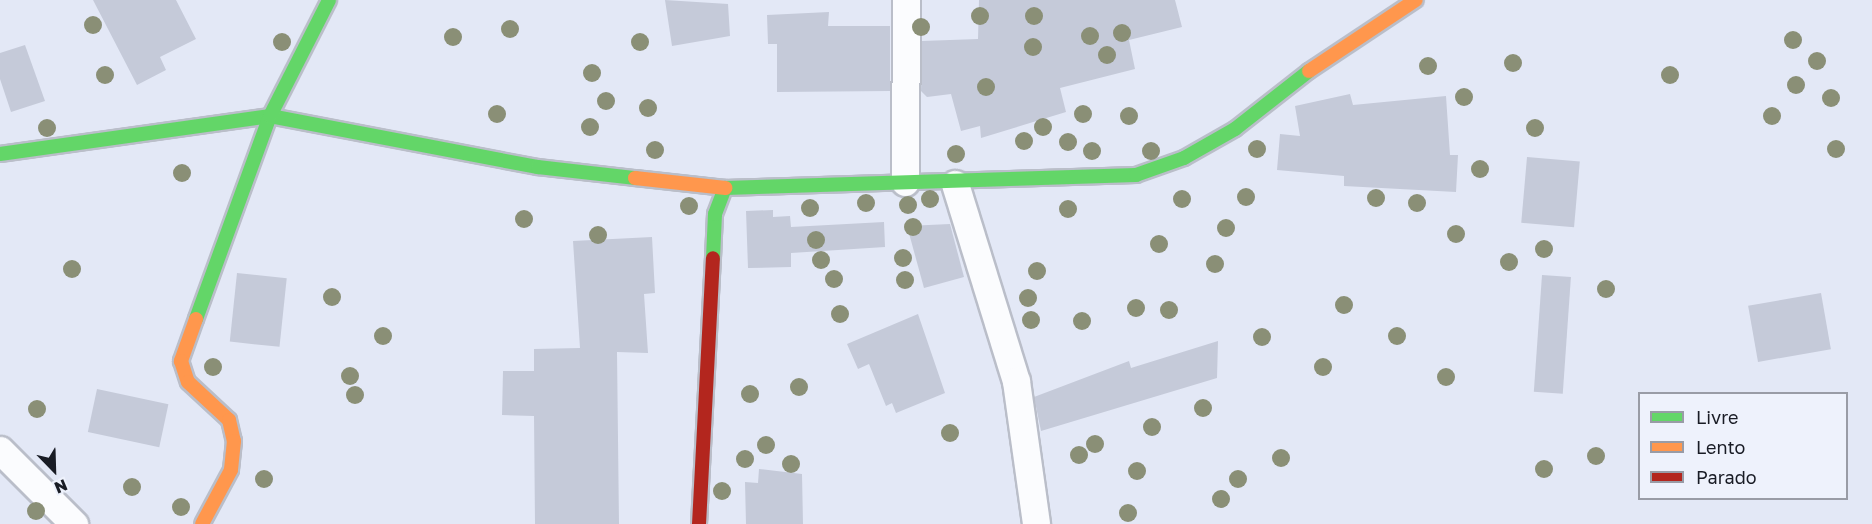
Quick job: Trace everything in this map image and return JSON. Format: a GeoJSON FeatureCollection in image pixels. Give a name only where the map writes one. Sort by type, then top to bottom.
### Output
{"type":"FeatureCollection","features":[{"type":"Feature","properties":{"kind":"street"},"geometry":{"type":"LineString","coordinates":[[202,524],[231,470],[234,441],[229,420],[188,382],[181,361],[270,116],[329,0]]}},
{"type":"Feature","properties":{"kind":"street"},"geometry":{"type":"LineString","coordinates":[[905,182],[906,0]]}},
{"type":"Feature","properties":{"kind":"street"},"geometry":{"type":"LineString","coordinates":[[0,154],[270,116],[538,167],[725,188],[905,182],[955,184],[1136,175],[1184,158],[1235,129],[1339,47],[1416,0]]}},
{"type":"Feature","properties":{"kind":"street"},"geometry":{"type":"LineString","coordinates":[[955,184],[1016,381],[1036,524]]}},
{"type":"Feature","properties":{"kind":"street"},"geometry":{"type":"LineString","coordinates":[[699,524],[715,214],[725,188]]}},
{"type":"Feature","properties":{"kind":"street"},"geometry":{"type":"LineString","coordinates":[[0,450],[74,524]]}},
{"type":"Feature","properties":{"kind":"building"},"geometry":{"type":"Polygon","coordinates":[[[93,0],[176,0],[196,39],[160,57],[166,70],[137,85],[93,0]]]}},
{"type":"Feature","properties":{"kind":"building"},"geometry":{"type":"Polygon","coordinates":[[[665,0],[728,4],[730,36],[672,46],[665,0]]]}},
{"type":"Feature","properties":{"kind":"building"},"geometry":{"type":"Polygon","coordinates":[[[979,0],[1175,0],[1182,27],[1129,40],[1135,69],[1060,88],[1066,112],[981,138],[980,126],[961,131],[951,94],[927,97],[921,91],[922,41],[978,39],[979,0]]]}},
{"type":"Feature","properties":{"kind":"building"},"geometry":{"type":"Polygon","coordinates":[[[829,12],[828,26],[890,26],[890,91],[777,92],[777,44],[768,44],[767,15],[829,12]]]}},
{"type":"Feature","properties":{"kind":"building"},"geometry":{"type":"Polygon","coordinates":[[[25,45],[45,101],[11,112],[0,79],[0,53],[25,45]]]}},
{"type":"Feature","properties":{"kind":"building"},"geometry":{"type":"Polygon","coordinates":[[[1350,94],[1353,105],[1446,96],[1450,155],[1458,155],[1456,192],[1344,186],[1344,176],[1277,170],[1280,134],[1300,136],[1295,106],[1350,94]]]}},
{"type":"Feature","properties":{"kind":"building"},"geometry":{"type":"Polygon","coordinates":[[[1527,157],[1580,162],[1574,227],[1521,223],[1527,157]]]}},
{"type":"Feature","properties":{"kind":"building"},"geometry":{"type":"Polygon","coordinates":[[[773,210],[773,217],[790,216],[791,227],[884,222],[885,247],[791,253],[791,267],[748,268],[746,211],[773,210]]]}},
{"type":"Feature","properties":{"kind":"building"},"geometry":{"type":"Polygon","coordinates":[[[950,224],[964,277],[924,288],[907,226],[950,224]]]}},
{"type":"Feature","properties":{"kind":"building"},"geometry":{"type":"Polygon","coordinates":[[[652,237],[655,293],[644,294],[648,353],[617,352],[619,524],[535,524],[534,416],[502,415],[503,371],[534,371],[534,349],[580,348],[573,241],[652,237]]]}},
{"type":"Feature","properties":{"kind":"building"},"geometry":{"type":"Polygon","coordinates":[[[237,273],[287,278],[280,347],[230,342],[237,273]]]}},
{"type":"Feature","properties":{"kind":"building"},"geometry":{"type":"Polygon","coordinates":[[[1542,275],[1571,277],[1563,394],[1534,392],[1542,275]]]}},
{"type":"Feature","properties":{"kind":"building"},"geometry":{"type":"Polygon","coordinates":[[[1821,293],[1831,349],[1758,362],[1748,306],[1821,293]]]}},
{"type":"Feature","properties":{"kind":"building"},"geometry":{"type":"Polygon","coordinates":[[[918,314],[945,393],[896,413],[892,403],[886,406],[869,364],[858,369],[847,344],[918,314]]]}},
{"type":"Feature","properties":{"kind":"building"},"geometry":{"type":"Polygon","coordinates":[[[1218,341],[1217,378],[1041,431],[1034,397],[1129,361],[1131,368],[1218,341]]]}},
{"type":"Feature","properties":{"kind":"building"},"geometry":{"type":"Polygon","coordinates":[[[97,389],[168,404],[159,447],[88,432],[97,389]]]}},
{"type":"Feature","properties":{"kind":"building"},"geometry":{"type":"Polygon","coordinates":[[[759,469],[802,474],[803,524],[746,524],[745,482],[758,483],[759,469]]]}},
{"type":"Feature","properties":{"kind":"traffic: fast"},"geometry":{"type":"LineString","coordinates":[[196,319],[270,116],[329,0]]}},
{"type":"Feature","properties":{"kind":"traffic: fast"},"geometry":{"type":"LineString","coordinates":[[713,258],[715,214],[725,188],[1136,175],[1184,158],[1235,129],[1309,71]]}},
{"type":"Feature","properties":{"kind":"traffic: fast"},"geometry":{"type":"LineString","coordinates":[[0,154],[270,116],[538,167],[635,178]]}},
{"type":"Feature","properties":{"kind":"traffic: slow"},"geometry":{"type":"LineString","coordinates":[[1309,71],[1416,0]]}},
{"type":"Feature","properties":{"kind":"traffic: slow"},"geometry":{"type":"LineString","coordinates":[[635,178],[725,188]]}},
{"type":"Feature","properties":{"kind":"traffic: slow"},"geometry":{"type":"LineString","coordinates":[[196,319],[181,361],[188,382],[229,420],[234,441],[231,470],[202,524]]}},
{"type":"Feature","properties":{"kind":"traffic: jam"},"geometry":{"type":"LineString","coordinates":[[699,524],[713,258]]}}]}
